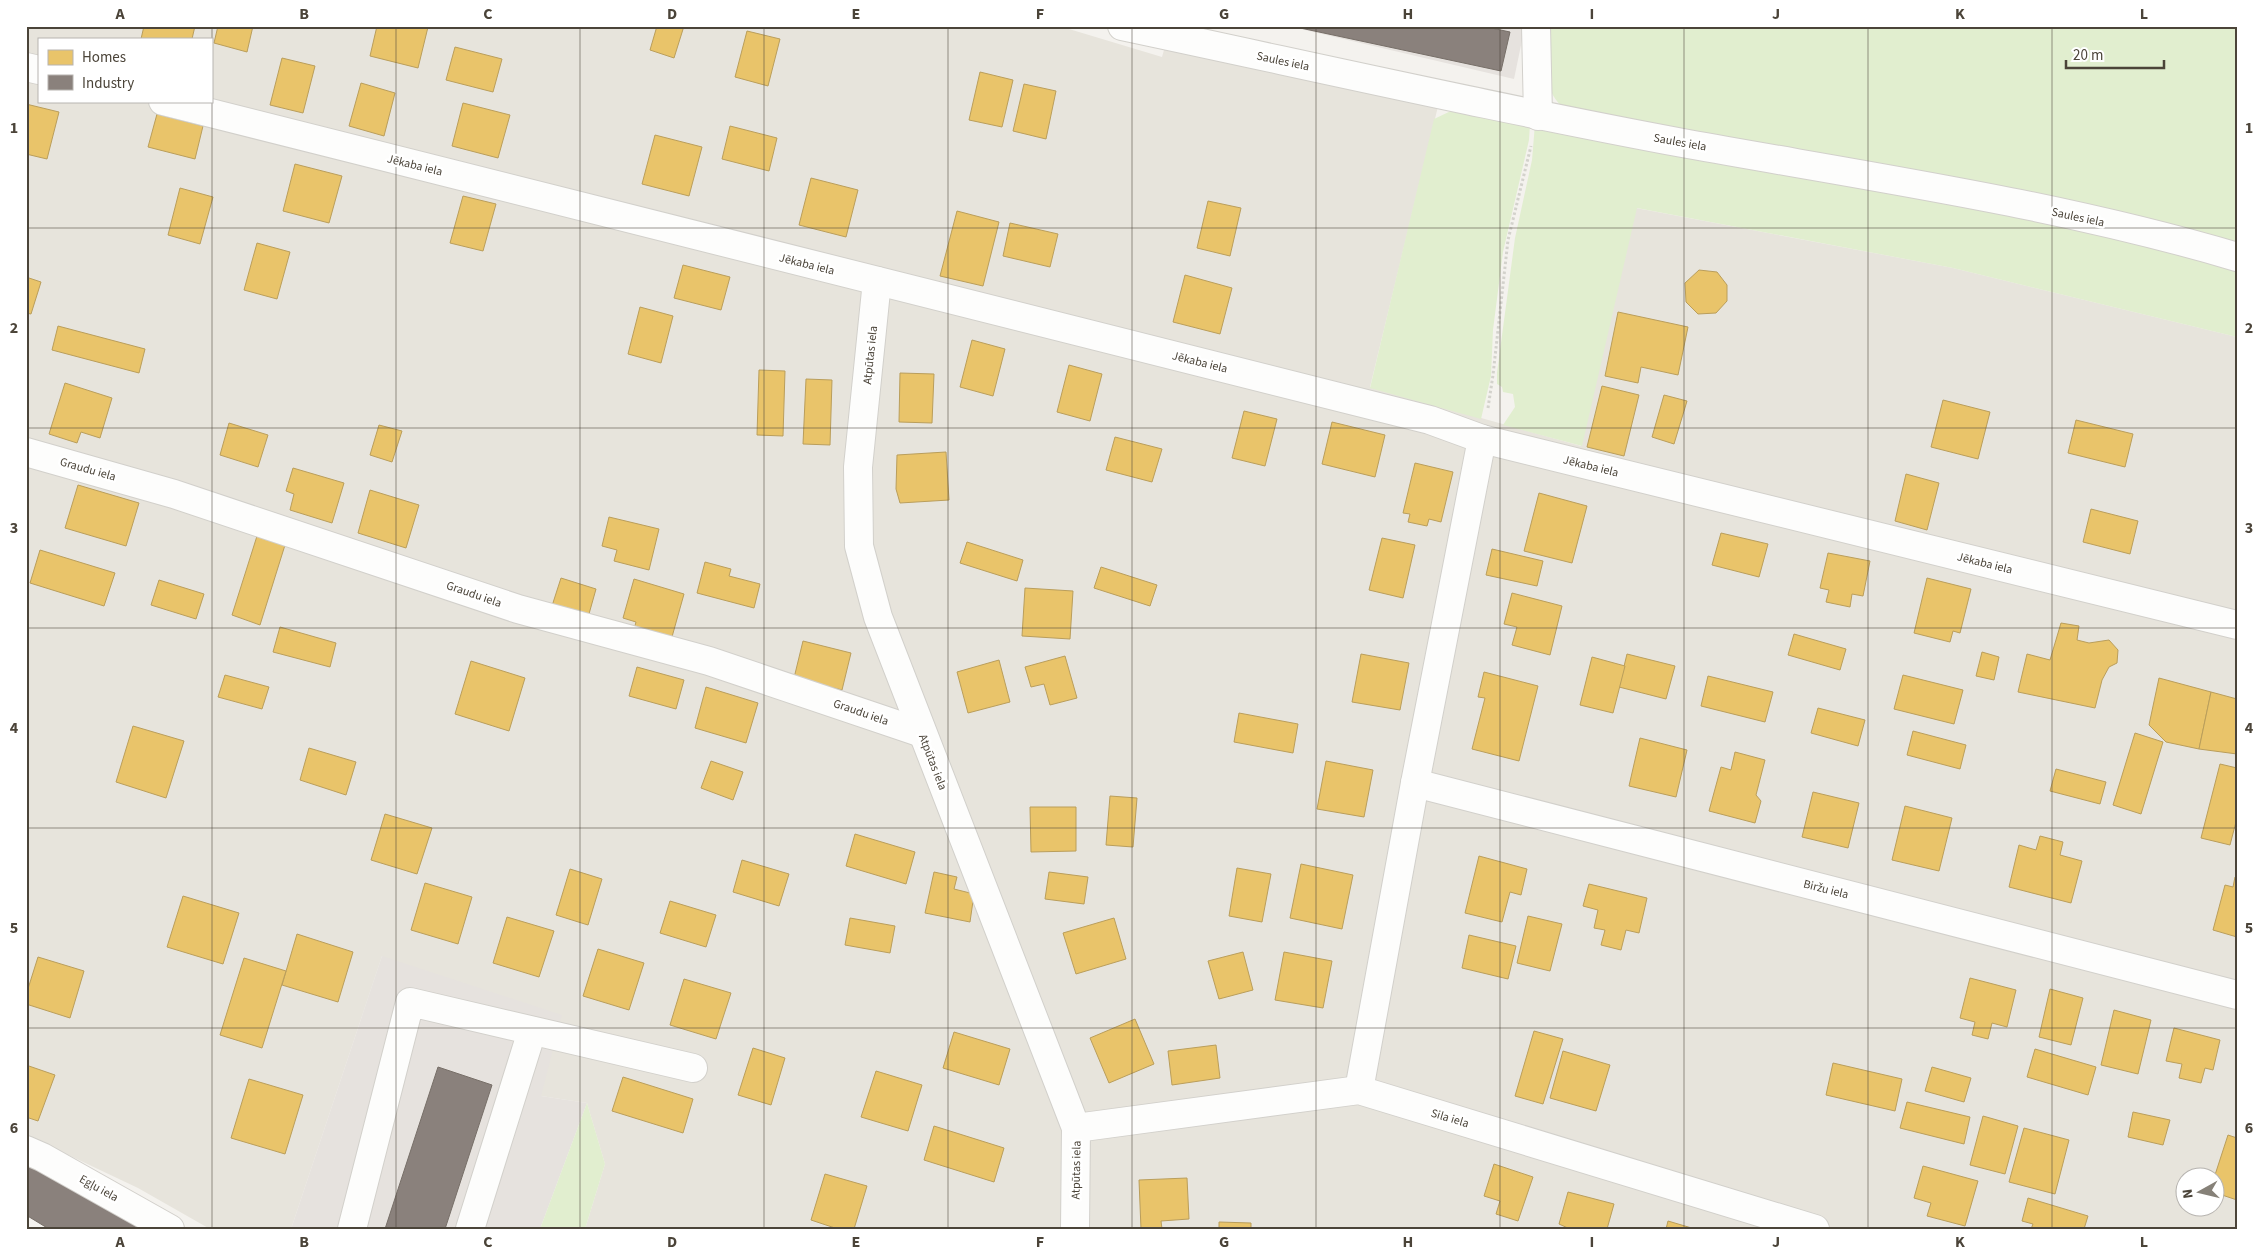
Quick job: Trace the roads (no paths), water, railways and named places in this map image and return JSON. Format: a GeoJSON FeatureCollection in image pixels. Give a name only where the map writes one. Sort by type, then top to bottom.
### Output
{"type":"FeatureCollection","features":[{"type":"Feature","properties":{"kind":"street","name":"Saules iela"},"geometry":{"type":"LineString","coordinates":[[1122,26],[1538,116],[2070,214],[2192,244],[2237,258]]}},
{"type":"Feature","properties":{"kind":"street"},"geometry":{"type":"LineString","coordinates":[[1536,26],[1538,116]]}},
{"type":"Feature","properties":{"kind":"street","name":"Jēkaba iela"},"geometry":{"type":"LineString","coordinates":[[167,102],[1430,420],[1482,439],[2237,625]]}},
{"type":"Feature","properties":{"kind":"street","name":"Atpūtas iela"},"geometry":{"type":"LineString","coordinates":[[878,281],[858,467],[859,546],[878,617],[1076,1128],[1075,1229]]}},
{"type":"Feature","properties":{"kind":"street"},"geometry":{"type":"LineString","coordinates":[[1359,1090],[1482,439]]}},
{"type":"Feature","properties":{"kind":"street","name":"Graudu iela"},"geometry":{"type":"LineString","coordinates":[[26,452],[174,494],[518,609],[709,661],[922,733]]}},
{"type":"Feature","properties":{"kind":"street","name":"Biržu iela"},"geometry":{"type":"LineString","coordinates":[[1416,783],[2237,995]]}},
{"type":"Feature","properties":{"kind":"street"},"geometry":{"type":"LineString","coordinates":[[352,1229],[410,1002],[693,1068]]}},
{"type":"Feature","properties":{"kind":"street"},"geometry":{"type":"LineString","coordinates":[[470,1229],[532,1031]]}},
{"type":"Feature","properties":{"kind":"street","name":"Sila iela"},"geometry":{"type":"LineString","coordinates":[[1076,1128],[1359,1090],[1815,1229]]}},
{"type":"Feature","properties":{"kind":"street","name":"Egļu iela"},"geometry":{"type":"LineString","coordinates":[[26,1150],[42,1156],[170,1229]]}}]}
